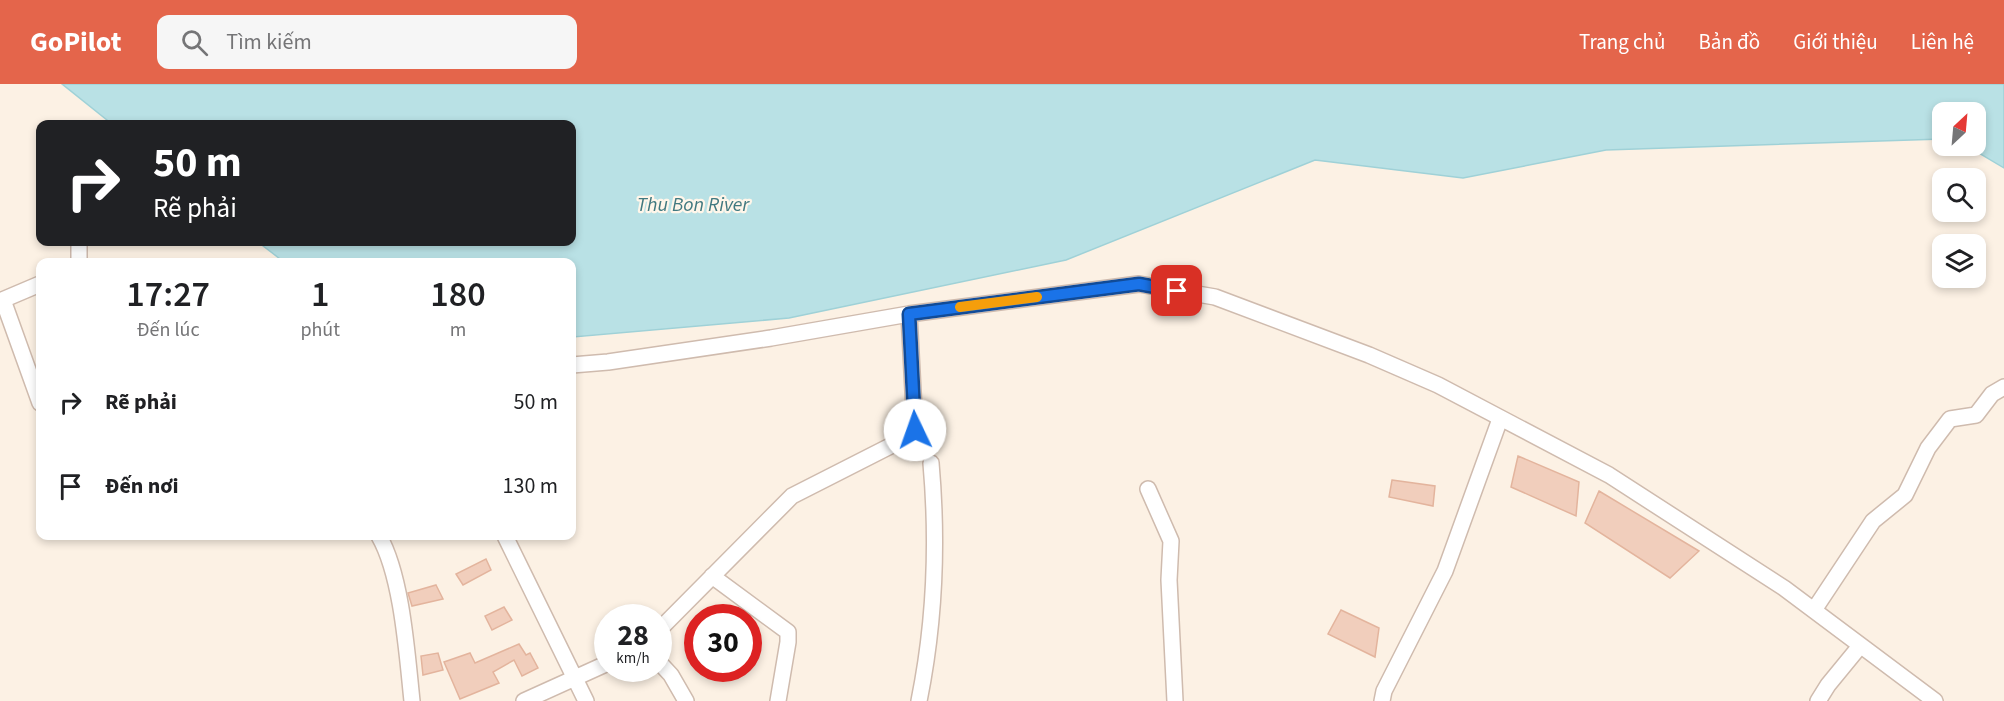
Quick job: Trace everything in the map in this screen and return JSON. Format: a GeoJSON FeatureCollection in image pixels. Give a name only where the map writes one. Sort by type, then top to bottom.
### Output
{"type":"FeatureCollection","features":[{"type":"Feature","properties":{"kind":"street"},"geometry":{"type":"LineString","coordinates":[[576,365],[771,338],[909,314],[1139,284],[1204,295],[1269,316],[1438,385],[1609,475],[1784,588],[1935,701]]}},
{"type":"Feature","properties":{"kind":"street"},"geometry":{"type":"LineString","coordinates":[[36,286],[2,300],[36,393]]}},
{"type":"Feature","properties":{"kind":"street"},"geometry":{"type":"LineString","coordinates":[[672,617],[792,496],[912,435],[915,430],[909,314]]}},
{"type":"Feature","properties":{"kind":"street"},"geometry":{"type":"LineString","coordinates":[[1814,610],[1873,520],[1905,495],[1928,448],[1950,419],[1976,415],[1992,394],[2004,387]]}},
{"type":"Feature","properties":{"kind":"street"},"geometry":{"type":"LineString","coordinates":[[1382,701],[1384,691],[1445,571],[1500,419]]}},
{"type":"Feature","properties":{"kind":"street"},"geometry":{"type":"LineString","coordinates":[[919,701],[929,654],[933,597],[935,511],[931,463]]}},
{"type":"Feature","properties":{"kind":"street"},"geometry":{"type":"LineString","coordinates":[[1148,489],[1171,541],[1169,580],[1175,701]]}},
{"type":"Feature","properties":{"kind":"street"},"geometry":{"type":"LineString","coordinates":[[382,540],[385,545],[401,608],[412,701]]}},
{"type":"Feature","properties":{"kind":"street"},"geometry":{"type":"LineString","coordinates":[[506,540],[586,701]]}},
{"type":"Feature","properties":{"kind":"street"},"geometry":{"type":"LineString","coordinates":[[712,576],[788,632],[789,642],[778,701]]}},
{"type":"Feature","properties":{"kind":"street"},"geometry":{"type":"LineString","coordinates":[[1818,701],[1827,685],[1860,646]]}},
{"type":"Feature","properties":{"kind":"street"},"geometry":{"type":"LineString","coordinates":[[524,701],[594,669]]}},
{"type":"Feature","properties":{"kind":"street"},"geometry":{"type":"LineString","coordinates":[[672,677],[686,701]]}},
{"type":"Feature","properties":{"kind":"water","name":"Thu Bon River"},"geometry":{"type":"Polygon","coordinates":[[[62,84],[2004,84],[2004,168],[1984,156],[1986,156],[1986,102],[1932,102],[1932,139],[1606,150],[1463,178],[1315,160],[1066,260],[789,318],[576,337],[576,258],[279,258],[263,246],[576,246],[576,120],[107,120],[62,84]]]}},
{"type":"Feature","properties":{"kind":"building"},"geometry":{"type":"Polygon","coordinates":[[[1518,456],[1579,482],[1576,516],[1511,487],[1518,456]]]}},
{"type":"Feature","properties":{"kind":"building"},"geometry":{"type":"Polygon","coordinates":[[[1392,480],[1435,486],[1433,506],[1389,497],[1392,480]]]}},
{"type":"Feature","properties":{"kind":"building"},"geometry":{"type":"Polygon","coordinates":[[[1599,491],[1699,551],[1670,578],[1585,523],[1599,491]]]}},
{"type":"Feature","properties":{"kind":"building"},"geometry":{"type":"Polygon","coordinates":[[[486,559],[491,570],[463,585],[456,574],[486,559]]]}},
{"type":"Feature","properties":{"kind":"building"},"geometry":{"type":"Polygon","coordinates":[[[436,585],[443,599],[412,606],[408,593],[436,585]]]}},
{"type":"Feature","properties":{"kind":"building"},"geometry":{"type":"Polygon","coordinates":[[[504,607],[512,620],[492,630],[485,616],[504,607]]]}},
{"type":"Feature","properties":{"kind":"building"},"geometry":{"type":"Polygon","coordinates":[[[1341,610],[1379,628],[1375,657],[1328,634],[1341,610]]]}},
{"type":"Feature","properties":{"kind":"building"},"geometry":{"type":"Polygon","coordinates":[[[519,644],[526,655],[530,653],[538,668],[522,676],[514,660],[493,672],[499,683],[460,699],[444,662],[470,653],[475,663],[519,644]]]}},
{"type":"Feature","properties":{"kind":"building"},"geometry":{"type":"Polygon","coordinates":[[[438,653],[443,670],[423,675],[421,656],[438,653]]]}},
{"type":"Feature","properties":{"kind":"slow traffic"},"geometry":{"type":"LineString","coordinates":[[960,307],[1037,297]]}},
{"type":"Feature","properties":{"kind":"route"},"geometry":{"type":"LineString","coordinates":[[915,430],[909,314],[1139,284],[1177,291]]}}]}
